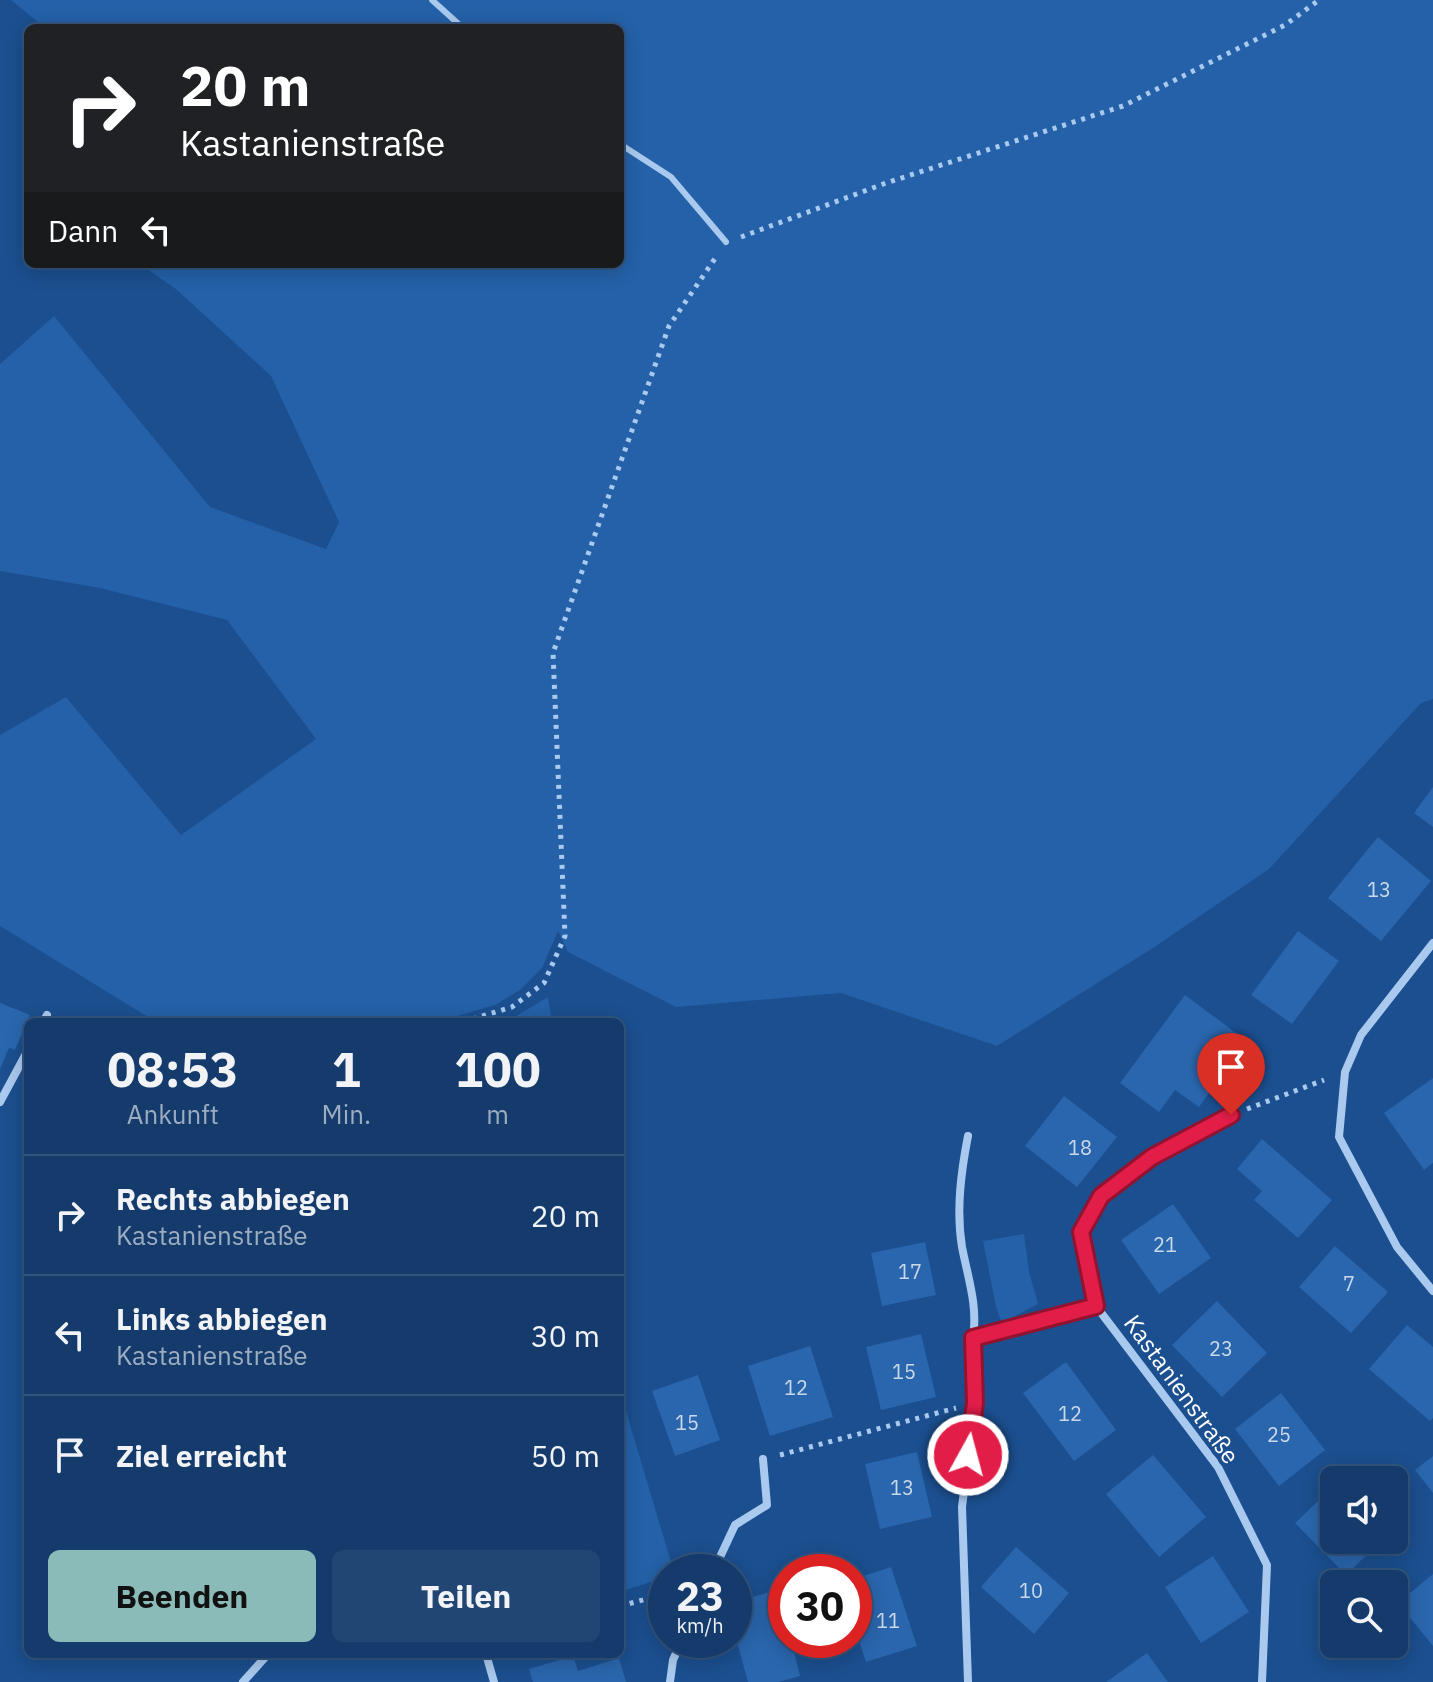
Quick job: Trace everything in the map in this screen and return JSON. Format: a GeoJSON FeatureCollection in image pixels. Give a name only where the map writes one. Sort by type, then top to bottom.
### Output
{"type":"FeatureCollection","features":[{"type":"Feature","properties":{"kind":"street"},"geometry":{"type":"LineString","coordinates":[[1433,943],[1361,1035],[1345,1072],[1339,1137],[1397,1247],[1433,1291]]}},
{"type":"Feature","properties":{"kind":"street"},"geometry":{"type":"LineString","coordinates":[[0,1102],[24,1057]]}},
{"type":"Feature","properties":{"kind":"street","name":"Kastanienstraße"},"geometry":{"type":"LineString","coordinates":[[1231,1115],[1152,1157],[1101,1196],[1081,1232],[1096,1306],[1218,1467],[1267,1565],[1262,1682]]}},
{"type":"Feature","properties":{"kind":"street"},"geometry":{"type":"LineString","coordinates":[[968,1136],[961,1175],[962,1243],[976,1316],[973,1338],[975,1403],[962,1507],[968,1682]]}},
{"type":"Feature","properties":{"kind":"street","name":"Kastanienstraße"},"geometry":{"type":"LineString","coordinates":[[973,1338],[1096,1306]]}},
{"type":"Feature","properties":{"kind":"street"},"geometry":{"type":"LineString","coordinates":[[721,1554],[735,1525],[767,1505],[763,1459]]}},
{"type":"Feature","properties":{"kind":"street"},"geometry":{"type":"LineString","coordinates":[[243,1682],[264,1658]]}},
{"type":"Feature","properties":{"kind":"street"},"geometry":{"type":"LineString","coordinates":[[487,1658],[494,1682]]}},
{"type":"Feature","properties":{"kind":"street"},"geometry":{"type":"LineString","coordinates":[[670,1682],[674,1658]]}},
{"type":"Feature","properties":{"kind":"lane"},"geometry":{"type":"LineString","coordinates":[[432,0],[459,24]]}},
{"type":"Feature","properties":{"kind":"lane"},"geometry":{"type":"LineString","coordinates":[[624,147],[671,177],[726,242]]}},
{"type":"Feature","properties":{"kind":"path"},"geometry":{"type":"LineString","coordinates":[[476,1018],[512,1007],[544,983],[565,936],[553,653],[669,326],[726,242],[886,183],[1123,106],[1285,25],[1319,0]]}},
{"type":"Feature","properties":{"kind":"path"},"geometry":{"type":"LineString","coordinates":[[1231,1115],[1345,1072]]}},
{"type":"Feature","properties":{"kind":"path"},"geometry":{"type":"LineString","coordinates":[[763,1459],[975,1403]]}},
{"type":"Feature","properties":{"kind":"path"},"geometry":{"type":"LineString","coordinates":[[624,1605],[648,1599]]}},
{"type":"Feature","properties":{"kind":"shaded area"},"geometry":{"type":"Polygon","coordinates":[[[11,0],[1433,0],[1433,699],[1421,703],[1269,869],[1153,948],[997,1046],[841,993],[676,1007],[568,952],[558,931],[542,968],[520,990],[495,1005],[451,1018],[150,1018],[0,926],[0,735],[66,697],[181,835],[316,739],[227,620],[100,588],[0,571],[0,364],[54,316],[210,507],[326,549],[339,522],[271,376],[177,290],[146,268],[624,268],[624,24],[40,24],[11,0]]]}},
{"type":"Feature","properties":{"kind":"shaded area"},"geometry":{"type":"Polygon","coordinates":[[[548,997],[551,1018],[513,1018],[548,997]]]}},
{"type":"Feature","properties":{"kind":"shaded area"},"geometry":{"type":"Polygon","coordinates":[[[1024,1234],[1029,1272],[1038,1304],[1002,1323],[983,1241],[1024,1234]]]}},
{"type":"Feature","properties":{"kind":"shaded area"},"geometry":{"type":"Polygon","coordinates":[[[624,1404],[669,1554],[648,1554],[648,1583],[624,1591],[624,1404]]]}},
{"type":"Feature","properties":{"kind":"building"},"geometry":{"type":"Polygon","coordinates":[[[1433,787],[1433,827],[1414,813],[1433,787]]]}},
{"type":"Feature","properties":{"kind":"building"},"geometry":{"type":"Polygon","coordinates":[[[1378,837],[1431,881],[1381,941],[1328,898],[1378,837]]]}},
{"type":"Feature","properties":{"kind":"building"},"geometry":{"type":"Polygon","coordinates":[[[1298,931],[1339,961],[1292,1024],[1251,995],[1298,931]]]}},
{"type":"Feature","properties":{"kind":"building"},"geometry":{"type":"Polygon","coordinates":[[[1185,995],[1247,1041],[1199,1107],[1175,1090],[1159,1112],[1120,1083],[1185,995]]]}},
{"type":"Feature","properties":{"kind":"building"},"geometry":{"type":"Polygon","coordinates":[[[0,1003],[30,1015],[24,1018],[24,1029],[15,1050],[9,1048],[0,1069],[0,1003]]]}},
{"type":"Feature","properties":{"kind":"building"},"geometry":{"type":"Polygon","coordinates":[[[1433,1078],[1433,1163],[1424,1170],[1384,1113],[1433,1078]]]}},
{"type":"Feature","properties":{"kind":"building"},"geometry":{"type":"Polygon","coordinates":[[[1064,1096],[1117,1137],[1077,1187],[1025,1146],[1064,1096]]]}},
{"type":"Feature","properties":{"kind":"building"},"geometry":{"type":"Polygon","coordinates":[[[1262,1139],[1332,1200],[1298,1238],[1254,1200],[1262,1191],[1237,1169],[1262,1139]]]}},
{"type":"Feature","properties":{"kind":"building"},"geometry":{"type":"Polygon","coordinates":[[[1173,1204],[1211,1258],[1159,1294],[1121,1240],[1173,1204]]]}},
{"type":"Feature","properties":{"kind":"building"},"geometry":{"type":"Polygon","coordinates":[[[925,1242],[936,1295],[882,1306],[871,1253],[925,1242]]]}},
{"type":"Feature","properties":{"kind":"building"},"geometry":{"type":"Polygon","coordinates":[[[1335,1246],[1388,1292],[1351,1333],[1299,1287],[1335,1246]]]}},
{"type":"Feature","properties":{"kind":"building"},"geometry":{"type":"Polygon","coordinates":[[[1217,1301],[1267,1353],[1222,1397],[1172,1345],[1217,1301]]]}},
{"type":"Feature","properties":{"kind":"building"},"geometry":{"type":"Polygon","coordinates":[[[1407,1325],[1433,1347],[1433,1418],[1430,1421],[1369,1369],[1407,1325]]]}},
{"type":"Feature","properties":{"kind":"building"},"geometry":{"type":"Polygon","coordinates":[[[921,1334],[936,1397],[881,1410],[866,1347],[921,1334]]]}},
{"type":"Feature","properties":{"kind":"building"},"geometry":{"type":"Polygon","coordinates":[[[810,1346],[833,1417],[770,1436],[748,1366],[810,1346]]]}},
{"type":"Feature","properties":{"kind":"building"},"geometry":{"type":"Polygon","coordinates":[[[1066,1362],[1116,1430],[1074,1461],[1023,1393],[1066,1362]]]}},
{"type":"Feature","properties":{"kind":"building"},"geometry":{"type":"Polygon","coordinates":[[[698,1375],[720,1440],[675,1456],[652,1391],[698,1375]]]}},
{"type":"Feature","properties":{"kind":"building"},"geometry":{"type":"Polygon","coordinates":[[[1281,1393],[1325,1450],[1279,1486],[1235,1429],[1281,1393]]]}},
{"type":"Feature","properties":{"kind":"building"},"geometry":{"type":"Polygon","coordinates":[[[917,1452],[932,1517],[880,1529],[865,1464],[917,1452]]]}},
{"type":"Feature","properties":{"kind":"building"},"geometry":{"type":"Polygon","coordinates":[[[1153,1455],[1206,1517],[1159,1557],[1106,1494],[1153,1455]]]}},
{"type":"Feature","properties":{"kind":"building"},"geometry":{"type":"Polygon","coordinates":[[[1433,1456],[1433,1493],[1415,1470],[1433,1456]]]}},
{"type":"Feature","properties":{"kind":"building"},"geometry":{"type":"Polygon","coordinates":[[[1320,1499],[1320,1548],[1295,1523],[1320,1499]]]}},
{"type":"Feature","properties":{"kind":"building"},"geometry":{"type":"Polygon","coordinates":[[[1016,1547],[1069,1593],[1034,1634],[981,1587],[1016,1547]]]}},
{"type":"Feature","properties":{"kind":"building"},"geometry":{"type":"Polygon","coordinates":[[[1325,1554],[1368,1554],[1351,1570],[1341,1570],[1325,1554]]]}},
{"type":"Feature","properties":{"kind":"building"},"geometry":{"type":"Polygon","coordinates":[[[1213,1556],[1249,1612],[1201,1643],[1165,1587],[1213,1556]]]}},
{"type":"Feature","properties":{"kind":"building"},"geometry":{"type":"Polygon","coordinates":[[[891,1567],[917,1646],[866,1662],[865,1658],[872,1658],[872,1573],[891,1567]]]}},
{"type":"Feature","properties":{"kind":"building"},"geometry":{"type":"Polygon","coordinates":[[[1433,1574],[1433,1646],[1408,1615],[1408,1595],[1433,1574]]]}},
{"type":"Feature","properties":{"kind":"building"},"geometry":{"type":"Polygon","coordinates":[[[768,1593],[768,1658],[796,1658],[800,1676],[778,1682],[748,1682],[741,1658],[752,1658],[752,1597],[768,1593]]]}},
{"type":"Feature","properties":{"kind":"building"},"geometry":{"type":"Polygon","coordinates":[[[1147,1653],[1168,1682],[1106,1682],[1147,1653]]]}},
{"type":"Feature","properties":{"kind":"building"},"geometry":{"type":"Polygon","coordinates":[[[574,1658],[578,1671],[619,1658],[626,1682],[533,1682],[529,1669],[574,1658]]]}},
{"type":"Feature","properties":{"kind":"route"},"geometry":{"type":"LineString","coordinates":[[968,1455],[975,1403],[973,1338],[1096,1306],[1081,1232],[1101,1196],[1152,1157],[1231,1115]]}}]}
